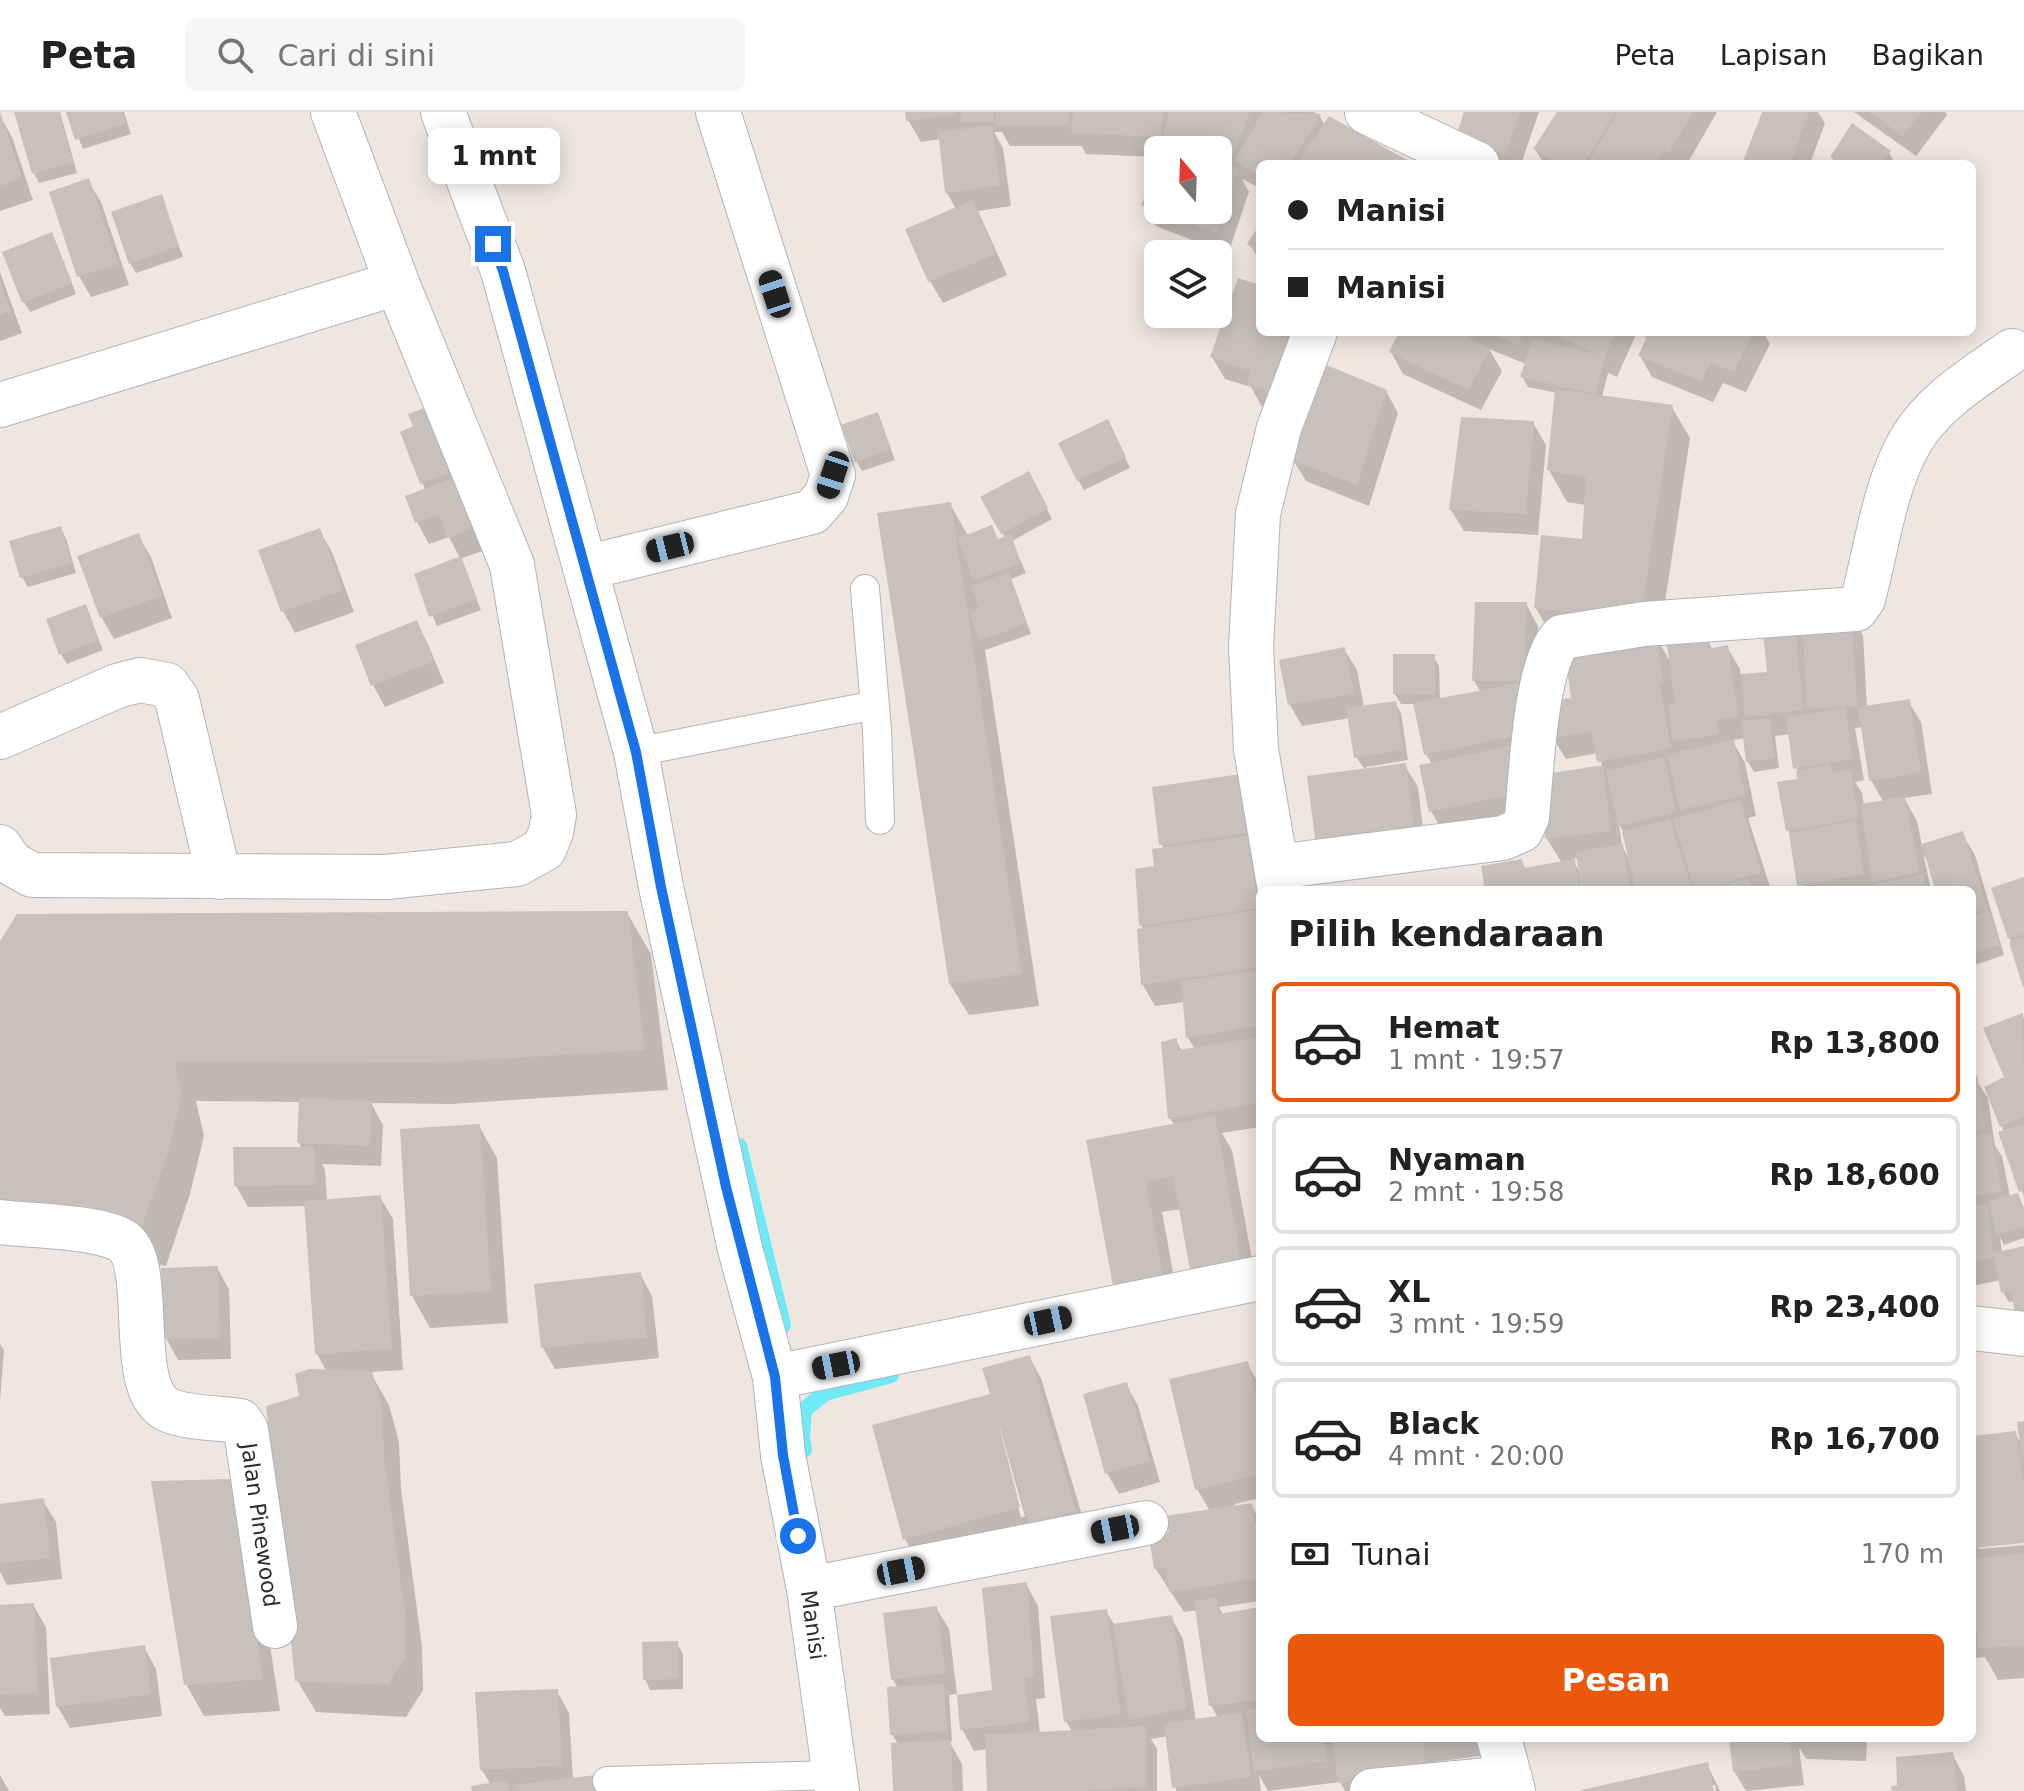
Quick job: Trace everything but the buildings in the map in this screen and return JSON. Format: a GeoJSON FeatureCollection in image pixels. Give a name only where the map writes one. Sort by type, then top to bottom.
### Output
{"type":"FeatureCollection","features":[{"type":"Feature","properties":{"kind":"street"},"geometry":{"type":"LineString","coordinates":[[0,847],[11,863],[32,875],[219,877],[386,877],[517,864],[544,849],[554,815],[512,565],[397,283],[333,112]]}},
{"type":"Feature","properties":{"kind":"street","name":"Manisi"},"geometry":{"type":"LineString","coordinates":[[443,112],[503,271],[636,752],[661,887],[726,1187],[775,1377],[783,1455],[809,1589],[836,1783]]}},
{"type":"Feature","properties":{"kind":"street"},"geometry":{"type":"LineString","coordinates":[[585,568],[812,512],[826,496],[833,475],[718,112]]}},
{"type":"Feature","properties":{"kind":"street"},"geometry":{"type":"LineString","coordinates":[[1367,112],[1469,160]]}},
{"type":"Feature","properties":{"kind":"street"},"geometry":{"type":"LineString","coordinates":[[0,405],[397,283]]}},
{"type":"Feature","properties":{"kind":"street"},"geometry":{"type":"LineString","coordinates":[[1314,336],[1279,428],[1258,514],[1251,647],[1256,749],[1278,878],[1503,838],[1521,830],[1527,817],[1538,713],[1550,656],[1562,637],[1644,624],[1856,609],[1863,599],[1897,468],[1912,438],[1954,393],[2012,351]]}},
{"type":"Feature","properties":{"kind":"street"},"geometry":{"type":"LineString","coordinates":[[0,737],[117,686],[140,680],[167,685],[177,699],[219,877]]}},
{"type":"Feature","properties":{"kind":"street","name":"Jalan Pinewood"},"geometry":{"type":"LineString","coordinates":[[0,1222],[97,1232],[123,1241],[135,1261],[147,1384],[159,1404],[170,1411],[240,1421],[246,1430],[275,1626]]}},
{"type":"Feature","properties":{"kind":"street"},"geometry":{"type":"LineString","coordinates":[[775,1377],[1256,1279]]}},
{"type":"Feature","properties":{"kind":"street"},"geometry":{"type":"LineString","coordinates":[[1976,1328],[2024,1334]]}},
{"type":"Feature","properties":{"kind":"street"},"geometry":{"type":"LineString","coordinates":[[809,1589],[1146,1523]]}},
{"type":"Feature","properties":{"kind":"street"},"geometry":{"type":"LineString","coordinates":[[1372,1791],[1508,1769]]}},
{"type":"Feature","properties":{"kind":"lane"},"geometry":{"type":"LineString","coordinates":[[865,589],[875,705],[880,820]]}},
{"type":"Feature","properties":{"kind":"lane"},"geometry":{"type":"LineString","coordinates":[[636,752],[875,705]]}},
{"type":"Feature","properties":{"kind":"lane"},"geometry":{"type":"LineString","coordinates":[[607,1781],[836,1783]]}},
{"type":"Feature","properties":{"kind":"waterway"},"geometry":{"type":"LineString","coordinates":[[739,1146],[783,1325]]}},
{"type":"Feature","properties":{"kind":"waterway"},"geometry":{"type":"LineString","coordinates":[[804,1450],[804,1410],[825,1393],[891,1375]]}},
{"type":"Feature","properties":{"kind":"route"},"geometry":{"type":"LineString","coordinates":[[493,244],[636,752],[661,887],[726,1187],[775,1377],[783,1455],[798,1536]]}}]}
